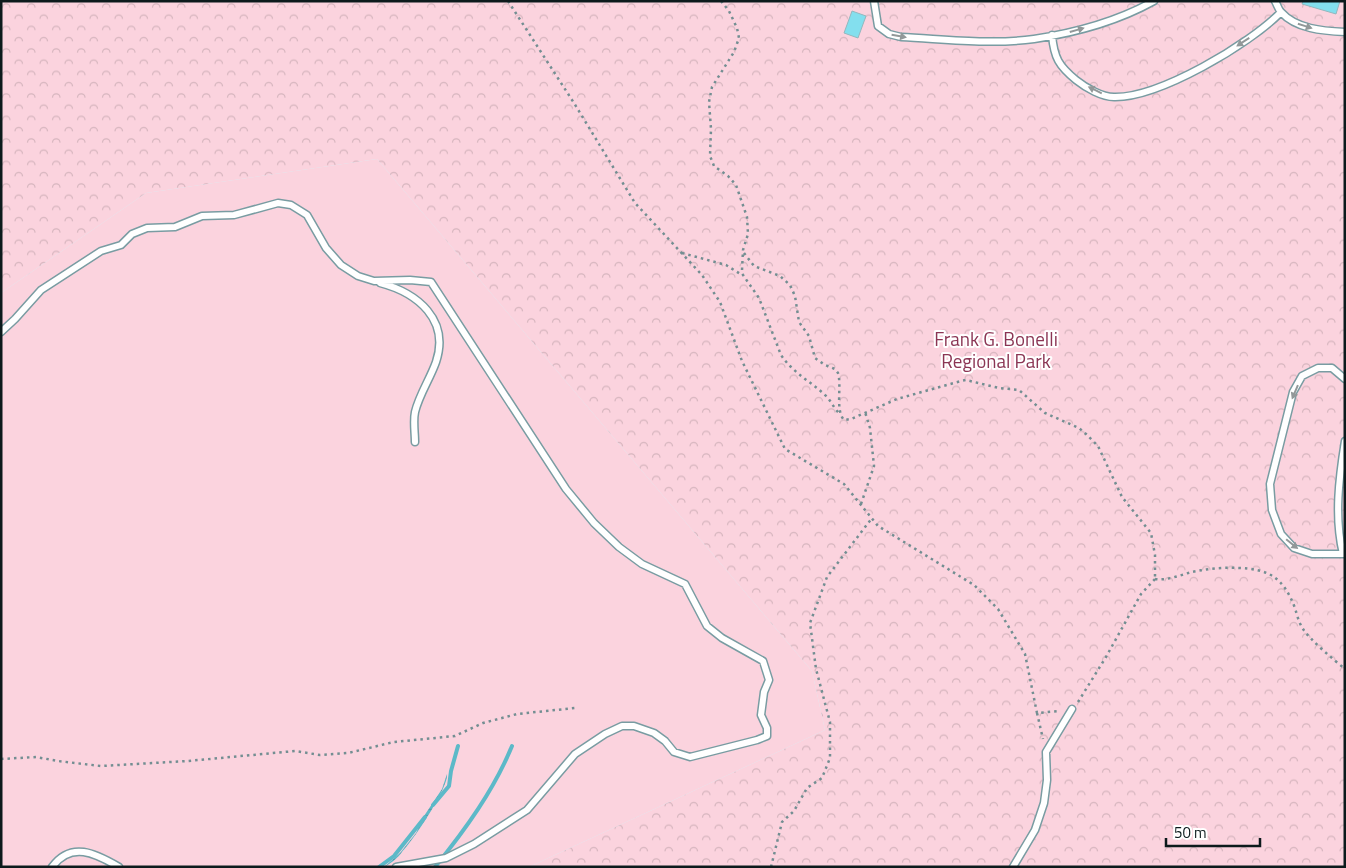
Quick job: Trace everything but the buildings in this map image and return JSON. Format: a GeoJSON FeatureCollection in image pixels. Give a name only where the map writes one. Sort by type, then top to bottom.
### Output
{"type":"FeatureCollection","features":[{"type":"Feature","properties":{"kind":"lane"},"geometry":{"type":"LineString","coordinates":[[874,1],[878,26],[888,34],[901,37],[998,41],[1052,36],[1108,21],[1154,1]]}},
{"type":"Feature","properties":{"kind":"lane"},"geometry":{"type":"LineString","coordinates":[[1275,1],[1281,12],[1300,25],[1324,31],[1345,32]]}},
{"type":"Feature","properties":{"kind":"lane"},"geometry":{"type":"LineString","coordinates":[[1052,36],[1056,58],[1064,69],[1087,87],[1112,98],[1141,92],[1184,76],[1251,37],[1269,24],[1281,12]]}},
{"type":"Feature","properties":{"kind":"lane"},"geometry":{"type":"LineString","coordinates":[[1,332],[41,290],[101,251],[121,245],[132,234],[147,228],[175,227],[202,216],[234,215],[278,203],[291,205],[308,215],[326,248],[341,265],[358,276],[391,286],[420,302],[431,313],[440,345],[436,362],[415,412],[415,442]]}},
{"type":"Feature","properties":{"kind":"lane"},"geometry":{"type":"LineString","coordinates":[[374,281],[410,280],[430,282],[566,489],[594,524],[619,547],[642,564],[685,584],[707,626],[722,638],[763,661],[769,680],[761,706],[761,715],[767,728],[767,736],[690,757],[674,752],[666,740],[654,733],[634,726],[622,726],[604,734],[575,754],[528,810],[474,844],[446,858],[396,867]]}},
{"type":"Feature","properties":{"kind":"lane"},"geometry":{"type":"LineString","coordinates":[[1345,379],[1332,368],[1318,368],[1302,376],[1293,392],[1270,484],[1272,510],[1281,534],[1294,548],[1312,554],[1344,554],[1339,539],[1338,516],[1345,441]]}},
{"type":"Feature","properties":{"kind":"lane"},"geometry":{"type":"LineString","coordinates":[[1013,867],[1035,830],[1044,804],[1047,780],[1046,752],[1072,709]]}},
{"type":"Feature","properties":{"kind":"lane"},"geometry":{"type":"LineString","coordinates":[[52,867],[65,853],[72,852],[102,857],[119,867]]}},
{"type":"Feature","properties":{"kind":"path"},"geometry":{"type":"LineString","coordinates":[[508,1],[574,102],[635,203],[702,275],[720,302],[742,361],[785,449],[844,484],[878,526],[974,585],[998,609],[1026,654],[1046,752]]}},
{"type":"Feature","properties":{"kind":"path"},"geometry":{"type":"LineString","coordinates":[[720,1],[729,11],[737,28],[739,38],[734,52],[712,87],[709,102],[710,156],[714,166],[728,176],[736,186],[747,216],[748,234],[744,253],[743,276]]}},
{"type":"Feature","properties":{"kind":"path"},"geometry":{"type":"LineString","coordinates":[[682,253],[726,265],[743,276],[759,298],[781,355],[786,363],[799,376],[827,396],[844,420],[897,399],[966,380],[999,388],[1018,390],[1045,413],[1079,428],[1098,446],[1122,497],[1151,533],[1155,555],[1155,579],[1141,594],[1102,665],[1072,709],[1037,713]]}},
{"type":"Feature","properties":{"kind":"path"},"geometry":{"type":"LineString","coordinates":[[744,253],[754,266],[780,276],[790,285],[795,296],[799,322],[809,336],[815,358],[825,365],[835,368],[838,373],[841,415]]}},
{"type":"Feature","properties":{"kind":"path"},"geometry":{"type":"LineString","coordinates":[[861,504],[874,466],[870,428],[865,412]]}},
{"type":"Feature","properties":{"kind":"path"},"geometry":{"type":"LineString","coordinates":[[771,867],[782,822],[794,811],[807,788],[822,778],[830,758],[830,722],[816,669],[810,623],[827,577],[872,518]]}},
{"type":"Feature","properties":{"kind":"path"},"geometry":{"type":"LineString","coordinates":[[1155,579],[1222,568],[1264,571],[1274,576],[1284,586],[1292,600],[1303,630],[1345,669]]}},
{"type":"Feature","properties":{"kind":"path"},"geometry":{"type":"LineString","coordinates":[[1,759],[36,757],[58,762],[101,766],[188,761],[296,750],[320,755],[348,753],[394,742],[456,736],[483,723],[518,714],[575,708]]}},
{"type":"Feature","properties":{"kind":"green space","name":"Frank G. Bonelli Regional Park"},"geometry":{"type":"Polygon","coordinates":[[[1,1],[1345,1],[1345,867],[529,867],[825,730],[812,671],[377,159],[146,193],[1,293],[1,1]]]}},
{"type":"Feature","properties":{"kind":"green space"},"geometry":{"type":"Polygon","coordinates":[[[377,159],[812,671],[825,730],[529,867],[1,867],[1,293],[146,193],[377,159]]]}},
{"type":"Feature","properties":{"kind":"water"},"geometry":{"type":"Polygon","coordinates":[[[447,774],[446,781],[437,801],[422,826],[398,856],[384,867],[400,853],[416,833],[424,816],[442,789],[447,774]]]}},
{"type":"Feature","properties":{"kind":"waterway"},"geometry":{"type":"LineString","coordinates":[[433,805],[449,786],[458,746]]}},
{"type":"Feature","properties":{"kind":"waterway"},"geometry":{"type":"LineString","coordinates":[[435,867],[488,794],[512,746]]}},
{"type":"Feature","properties":{"kind":"waterway"},"geometry":{"type":"LineString","coordinates":[[379,867],[394,856],[425,817]]}}]}
